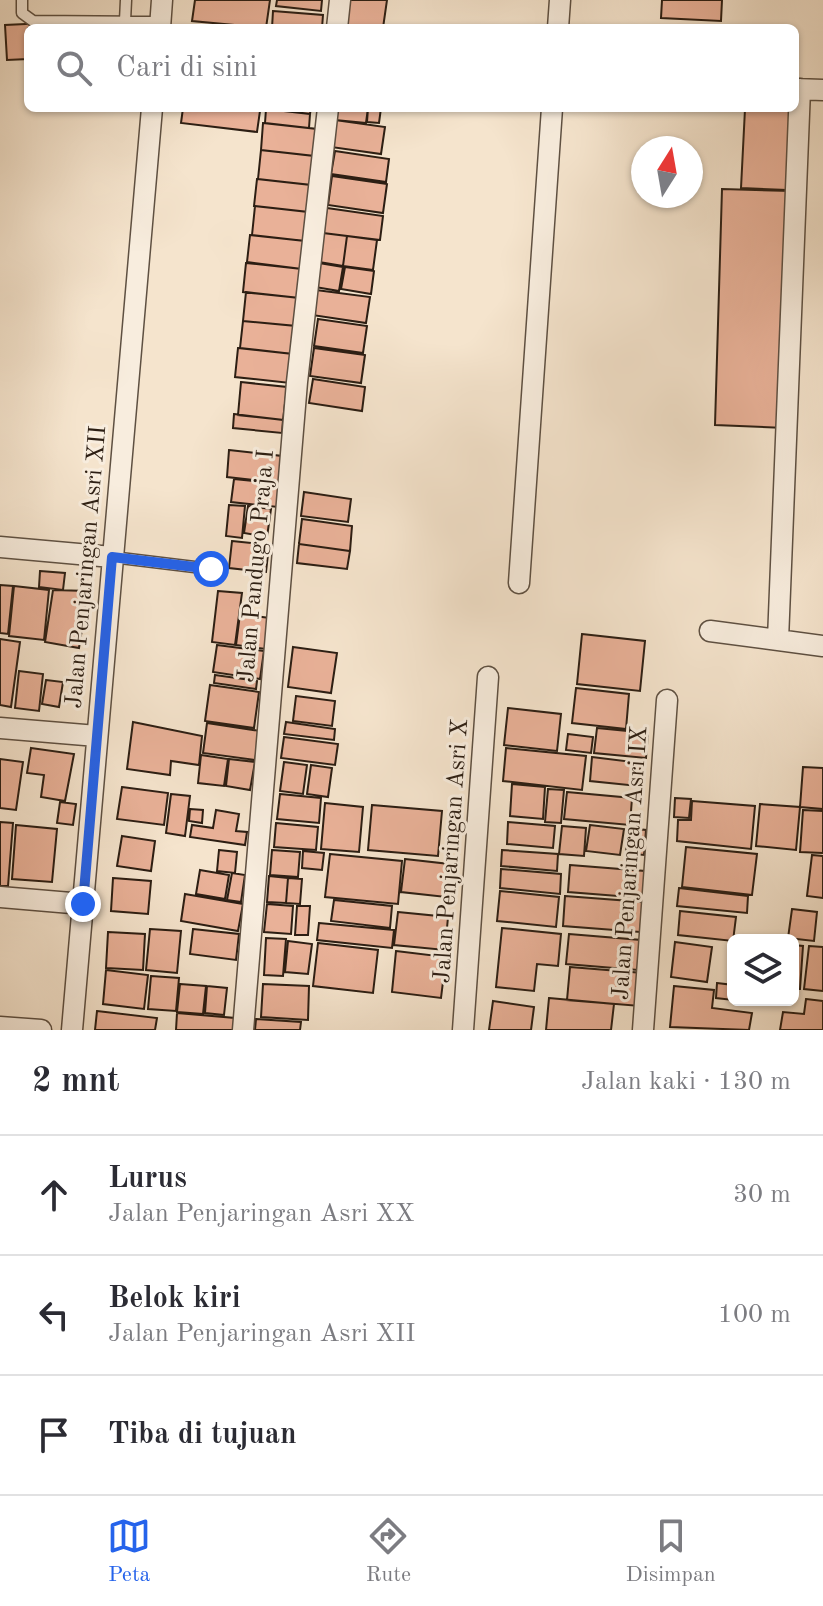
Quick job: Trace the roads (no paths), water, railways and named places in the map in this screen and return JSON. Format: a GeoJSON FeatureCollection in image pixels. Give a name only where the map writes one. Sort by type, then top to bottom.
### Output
{"type":"FeatureCollection","features":[{"type":"Feature","properties":{"kind":"street"},"geometry":{"type":"LineString","coordinates":[[160,24],[162,0]]}},
{"type":"Feature","properties":{"kind":"street"},"geometry":{"type":"LineString","coordinates":[[337,24],[340,0]]}},
{"type":"Feature","properties":{"kind":"street"},"geometry":{"type":"LineString","coordinates":[[558,24],[560,0]]}},
{"type":"Feature","properties":{"kind":"street"},"geometry":{"type":"LineString","coordinates":[[799,89],[823,90]]}},
{"type":"Feature","properties":{"kind":"street","name":"Jalan Penjaringan Asri XII"},"geometry":{"type":"LineString","coordinates":[[72,1030],[152,112]]}},
{"type":"Feature","properties":{"kind":"street","name":"Jalan Pandugo Praja I"},"geometry":{"type":"LineString","coordinates":[[243,1030],[297,382],[328,112]]}},
{"type":"Feature","properties":{"kind":"street"},"geometry":{"type":"LineString","coordinates":[[519,583],[552,112]]}},
{"type":"Feature","properties":{"kind":"street"},"geometry":{"type":"LineString","coordinates":[[778,640],[797,112]]}},
{"type":"Feature","properties":{"kind":"street"},"geometry":{"type":"LineString","coordinates":[[0,547],[112,557]]}},
{"type":"Feature","properties":{"kind":"street"},"geometry":{"type":"LineString","coordinates":[[710,631],[823,646]]}},
{"type":"Feature","properties":{"kind":"street","name":"Jalan Penjaringan Asri X"},"geometry":{"type":"LineString","coordinates":[[463,1030],[488,677]]}},
{"type":"Feature","properties":{"kind":"street","name":"Jalan Penjaringan Asri IX"},"geometry":{"type":"LineString","coordinates":[[643,1030],[667,700]]}},
{"type":"Feature","properties":{"kind":"street"},"geometry":{"type":"LineString","coordinates":[[0,728],[97,736]]}},
{"type":"Feature","properties":{"kind":"street"},"geometry":{"type":"LineString","coordinates":[[0,897],[83,904]]}},
{"type":"Feature","properties":{"kind":"street"},"geometry":{"type":"LineString","coordinates":[[0,1027],[41,1030]]}},
{"type":"Feature","properties":{"kind":"lane"},"geometry":{"type":"LineString","coordinates":[[22,0],[22,13],[33,21],[151,24]]}},
{"type":"Feature","properties":{"kind":"lane"},"geometry":{"type":"LineString","coordinates":[[125,21],[126,0]]}},
{"type":"Feature","properties":{"kind":"lane"},"geometry":{"type":"LineString","coordinates":[[112,557],[211,569]]}}]}
